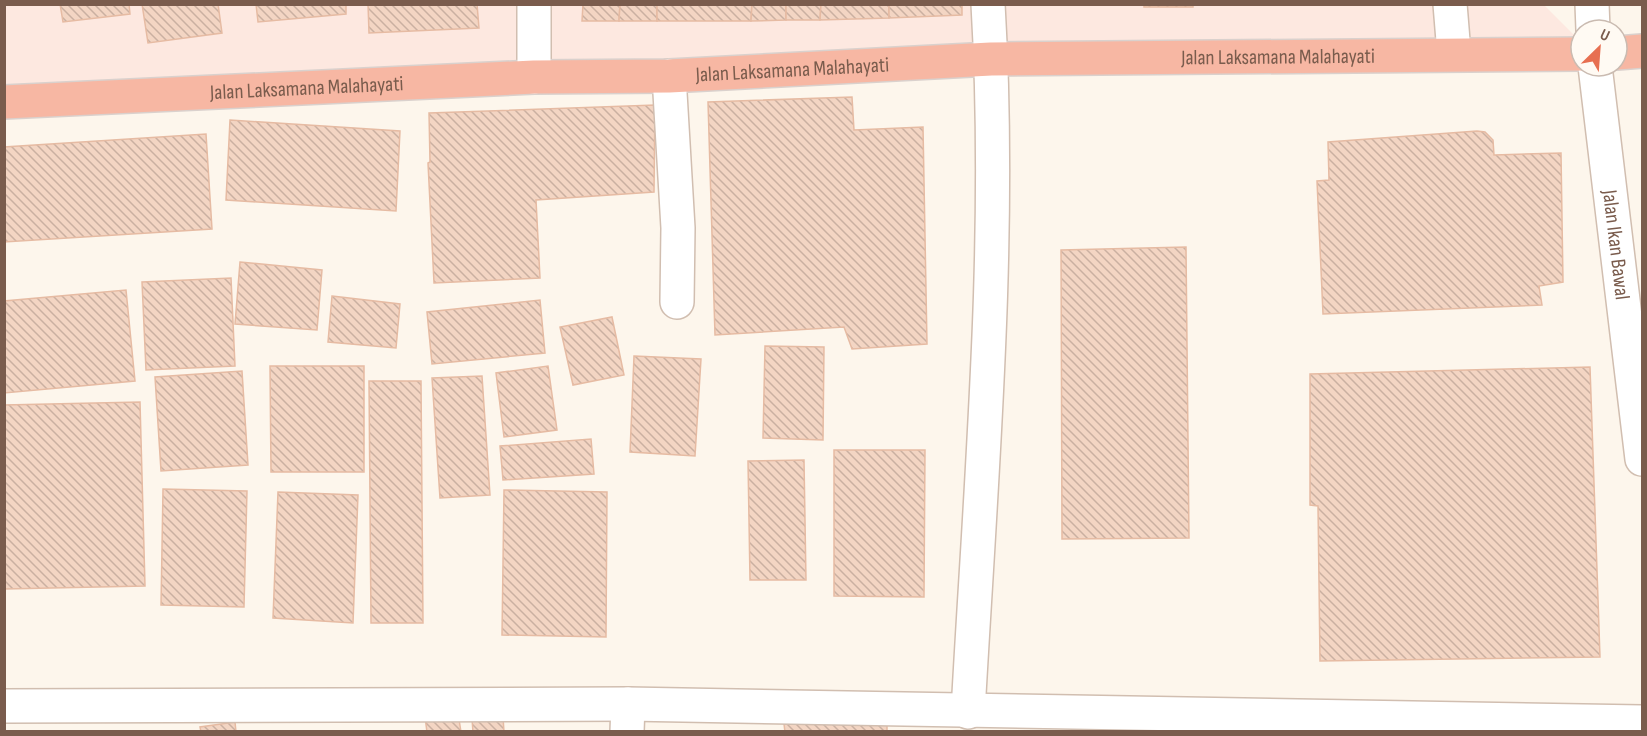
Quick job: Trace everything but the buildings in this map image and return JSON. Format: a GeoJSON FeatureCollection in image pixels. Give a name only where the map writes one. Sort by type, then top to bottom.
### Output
{"type":"FeatureCollection","features":[{"type":"Feature","properties":{"kind":"highway","name":"Jalan Laksamana Malahayati"},"geometry":{"type":"LineString","coordinates":[[4,102],[534,77],[669,76],[992,59],[1454,53],[1569,54]]}},
{"type":"Feature","properties":{"kind":"street"},"geometry":{"type":"LineString","coordinates":[[534,4],[534,77]]}},
{"type":"Feature","properties":{"kind":"street"},"geometry":{"type":"LineString","coordinates":[[968,712],[990,324],[992,59],[988,4]]}},
{"type":"Feature","properties":{"kind":"street"},"geometry":{"type":"LineString","coordinates":[[1450,4],[1454,53]]}},
{"type":"Feature","properties":{"kind":"street"},"geometry":{"type":"LineString","coordinates":[[669,76],[678,228],[677,302]]}},
{"type":"Feature","properties":{"kind":"street","name":"Jalan Ikan Bawal"},"geometry":{"type":"LineString","coordinates":[[1596,78],[1642,459]]}},
{"type":"Feature","properties":{"kind":"street"},"geometry":{"type":"LineString","coordinates":[[4,706],[627,718],[968,712],[1083,722],[1642,722]]}},
{"type":"Feature","properties":{"kind":"shaded area"},"geometry":{"type":"Polygon","coordinates":[[[1543,4],[1569,30],[1569,42],[5,102],[4,5],[1543,4]]]}}]}
